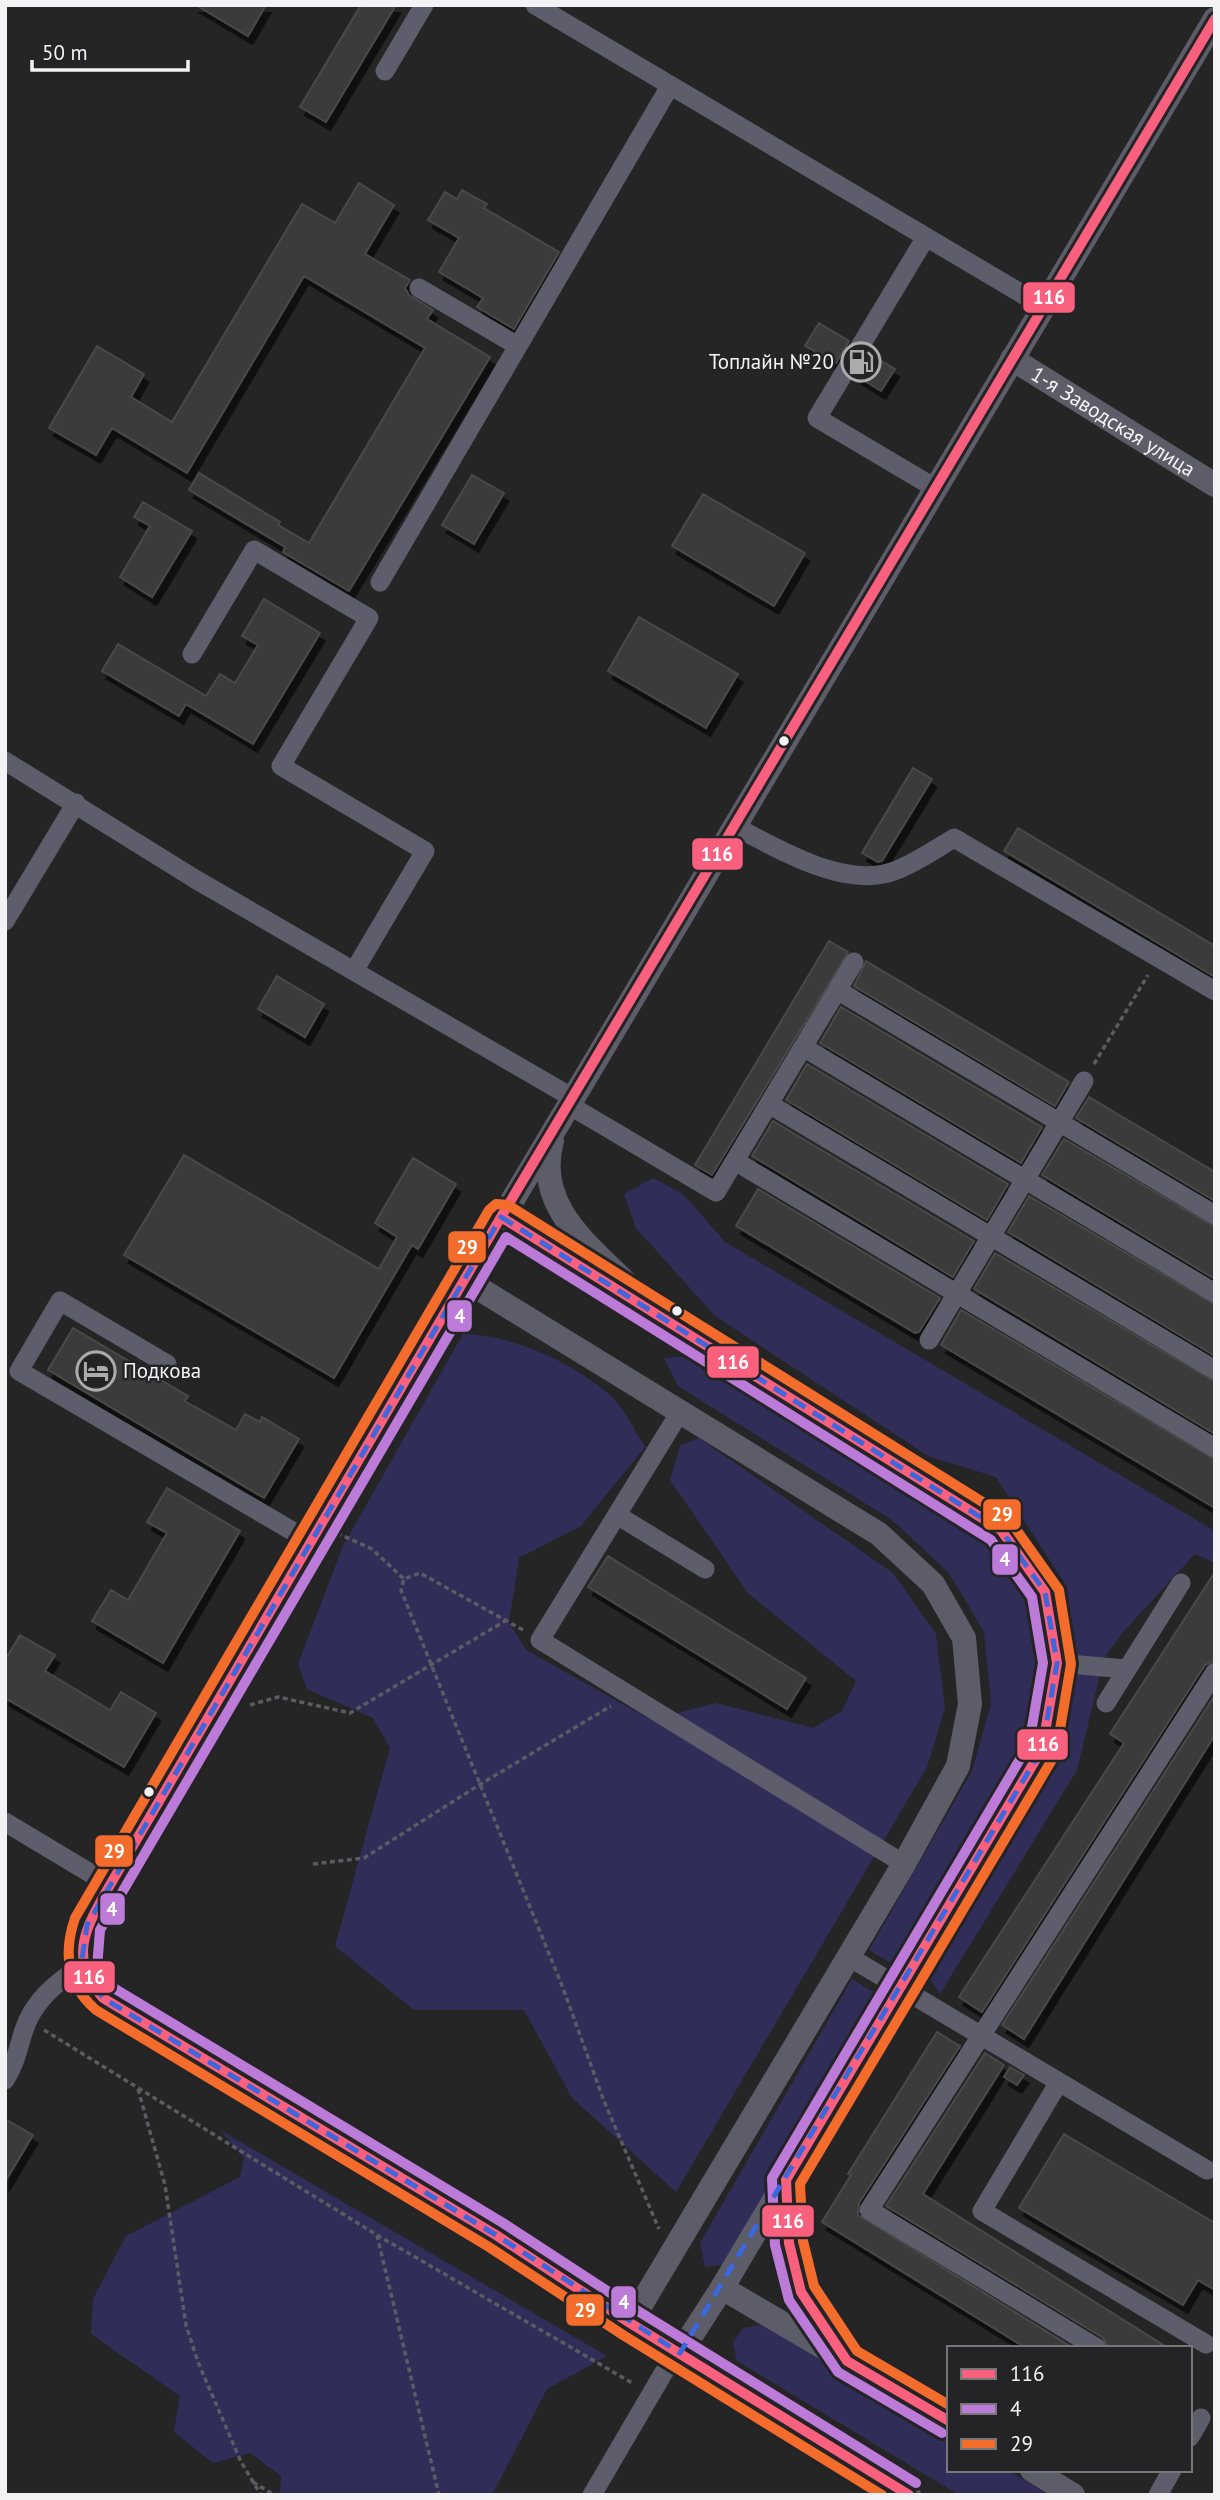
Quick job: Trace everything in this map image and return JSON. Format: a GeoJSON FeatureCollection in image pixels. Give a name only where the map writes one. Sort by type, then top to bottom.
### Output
{"type":"FeatureCollection","features":[{"type":"Feature","properties":{"kind":"main road"},"geometry":{"type":"LineString","coordinates":[[909,2495],[630,2323],[904,1864],[958,1766],[970,1704],[964,1638],[933,1584],[878,1534],[465,1280],[1215,19]]}},
{"type":"Feature","properties":{"kind":"main road","name":"1-я Заводская улица"},"geometry":{"type":"LineString","coordinates":[[1012,359],[1215,485]]}},
{"type":"Feature","properties":{"kind":"main road"},"geometry":{"type":"LineString","coordinates":[[567,1108],[547,1161],[552,1196],[573,1227],[658,1315]]}},
{"type":"Feature","properties":{"kind":"main road"},"geometry":{"type":"LineString","coordinates":[[501,1217],[1001,1530],[1045,1591],[1056,1663],[1042,1749],[680,2353]]}},
{"type":"Feature","properties":{"kind":"main road"},"geometry":{"type":"LineString","coordinates":[[786,2180],[789,2243],[801,2292],[847,2361]]}},
{"type":"Feature","properties":{"kind":"main road"},"geometry":{"type":"LineString","coordinates":[[722,2287],[947,2420]]}},
{"type":"Feature","properties":{"kind":"main road"},"geometry":{"type":"LineString","coordinates":[[1035,2472],[1073,2495]]}},
{"type":"Feature","properties":{"kind":"street"},"geometry":{"type":"LineString","coordinates":[[385,71],[424,5]]}},
{"type":"Feature","properties":{"kind":"street"},"geometry":{"type":"LineString","coordinates":[[535,5],[1044,307]]}},
{"type":"Feature","properties":{"kind":"street"},"geometry":{"type":"LineString","coordinates":[[380,582],[670,86]]}},
{"type":"Feature","properties":{"kind":"street"},"geometry":{"type":"LineString","coordinates":[[926,237],[817,418],[935,488]]}},
{"type":"Feature","properties":{"kind":"street"},"geometry":{"type":"LineString","coordinates":[[419,288],[518,346]]}},
{"type":"Feature","properties":{"kind":"street"},"geometry":{"type":"LineString","coordinates":[[192,654],[254,550],[369,618],[281,766],[425,851],[354,971]]}},
{"type":"Feature","properties":{"kind":"street"},"geometry":{"type":"LineString","coordinates":[[5,761],[195,879],[354,971],[567,1108],[716,1192],[854,962]]}},
{"type":"Feature","properties":{"kind":"street"},"geometry":{"type":"LineString","coordinates":[[5,921],[76,803]]}},
{"type":"Feature","properties":{"kind":"street"},"geometry":{"type":"LineString","coordinates":[[734,826],[803,862],[853,875],[895,871],[954,838],[1215,991]]}},
{"type":"Feature","properties":{"kind":"street"},"geometry":{"type":"LineString","coordinates":[[837,990],[1215,1215]]}},
{"type":"Feature","properties":{"kind":"street"},"geometry":{"type":"LineString","coordinates":[[803,1047],[1215,1293]]}},
{"type":"Feature","properties":{"kind":"street"},"geometry":{"type":"LineString","coordinates":[[929,1340],[1084,1081]]}},
{"type":"Feature","properties":{"kind":"street"},"geometry":{"type":"LineString","coordinates":[[769,1104],[1215,1370]]}},
{"type":"Feature","properties":{"kind":"street"},"geometry":{"type":"LineString","coordinates":[[735,1161],[1215,1448]]}},
{"type":"Feature","properties":{"kind":"street"},"geometry":{"type":"LineString","coordinates":[[465,1280],[87,1925],[81,1966],[89,1986],[103,1998],[486,2229],[630,2323]]}},
{"type":"Feature","properties":{"kind":"street"},"geometry":{"type":"LineString","coordinates":[[167,1364],[60,1301],[19,1371],[316,1533]]}},
{"type":"Feature","properties":{"kind":"street"},"geometry":{"type":"LineString","coordinates":[[680,1412],[540,1640],[904,1864]]}},
{"type":"Feature","properties":{"kind":"street"},"geometry":{"type":"LineString","coordinates":[[617,1515],[705,1569]]}},
{"type":"Feature","properties":{"kind":"street"},"geometry":{"type":"LineString","coordinates":[[1106,1703],[1181,1583]]}},
{"type":"Feature","properties":{"kind":"street"},"geometry":{"type":"LineString","coordinates":[[1056,1663],[1126,1670]]}},
{"type":"Feature","properties":{"kind":"street"},"geometry":{"type":"LineString","coordinates":[[1094,2346],[869,2210],[979,2034],[1215,1672]]}},
{"type":"Feature","properties":{"kind":"street"},"geometry":{"type":"LineString","coordinates":[[5,1822],[110,1885]]}},
{"type":"Feature","properties":{"kind":"street"},"geometry":{"type":"LineString","coordinates":[[849,1957],[1208,2170]]}},
{"type":"Feature","properties":{"kind":"street"},"geometry":{"type":"LineString","coordinates":[[5,2080],[18,2059],[24,2030],[35,2005],[56,1983],[81,1966]]}},
{"type":"Feature","properties":{"kind":"street"},"geometry":{"type":"LineString","coordinates":[[1059,2082],[982,2211],[1206,2344]]}},
{"type":"Feature","properties":{"kind":"street"},"geometry":{"type":"LineString","coordinates":[[592,2495],[652,2394],[680,2353]]}},
{"type":"Feature","properties":{"kind":"street"},"geometry":{"type":"LineString","coordinates":[[1192,2434],[1201,2418]]}},
{"type":"Feature","properties":{"kind":"street"},"geometry":{"type":"LineString","coordinates":[[1158,2495],[1171,2472]]}},
{"type":"Feature","properties":{"kind":"path"},"geometry":{"type":"LineString","coordinates":[[1084,1081],[1158,958]]}},
{"type":"Feature","properties":{"kind":"path"},"geometry":{"type":"LineString","coordinates":[[316,1533],[372,1549],[404,1579]]}},
{"type":"Feature","properties":{"kind":"path"},"geometry":{"type":"LineString","coordinates":[[404,1579],[420,1573],[540,1640]]}},
{"type":"Feature","properties":{"kind":"path"},"geometry":{"type":"LineString","coordinates":[[404,1579],[401,1590],[653,2221],[674,2249]]}},
{"type":"Feature","properties":{"kind":"path"},"geometry":{"type":"LineString","coordinates":[[250,1705],[278,1697],[350,1713],[505,1621]]}},
{"type":"Feature","properties":{"kind":"path"},"geometry":{"type":"LineString","coordinates":[[313,1864],[364,1858],[478,1785],[630,1695]]}},
{"type":"Feature","properties":{"kind":"path"},"geometry":{"type":"LineString","coordinates":[[35,2005],[44,2032],[377,2235],[652,2394]]}},
{"type":"Feature","properties":{"kind":"path"},"geometry":{"type":"LineString","coordinates":[[138,2089],[165,2186],[186,2325],[198,2362],[251,2480],[261,2495]]}},
{"type":"Feature","properties":{"kind":"path"},"geometry":{"type":"LineString","coordinates":[[377,2235],[439,2495]]}},
{"type":"Feature","properties":{"kind":"path"},"geometry":{"type":"LineString","coordinates":[[251,2480],[274,2495]]}},
{"type":"Feature","properties":{"kind":"highlighted area"},"geometry":{"type":"Polygon","coordinates":[[[501,1217],[1001,1530],[1045,1592],[1057,1663],[1042,1749],[680,2353],[496,2235],[103,1998],[81,1966],[87,1925],[501,1217]]]}},
{"type":"Feature","properties":{"kind":"shaded area"},"geometry":{"type":"Polygon","coordinates":[[[653,1178],[683,1194],[725,1242],[1215,1531],[1215,1563],[1195,1554],[1124,1631],[1104,1658],[1077,1770],[940,1994],[925,1971],[1057,1750],[1074,1661],[1067,1587],[996,1477],[928,1456],[715,1316],[636,1228],[624,1194],[653,1178]]]}},
{"type":"Feature","properties":{"kind":"shaded area"},"geometry":{"type":"Polygon","coordinates":[[[463,1334],[502,1339],[521,1345],[575,1370],[613,1398],[645,1447],[581,1526],[519,1558],[509,1622],[526,1650],[651,1720],[716,1703],[813,1728],[842,1711],[856,1681],[748,1593],[670,1480],[680,1446],[699,1438],[893,1573],[936,1634],[945,1708],[927,1767],[676,2192],[572,2098],[524,2010],[414,2010],[335,1946],[390,1748],[373,1718],[307,1689],[298,1664],[343,1546],[463,1334]]]}},
{"type":"Feature","properties":{"kind":"shaded area"},"geometry":{"type":"Polygon","coordinates":[[[701,1355],[992,1538],[1037,1599],[1045,1664],[1032,1743],[899,1968],[869,1950],[972,1771],[991,1704],[984,1632],[949,1573],[892,1520],[678,1386],[664,1358],[701,1355]]]}},
{"type":"Feature","properties":{"kind":"shaded area"},"geometry":{"type":"Polygon","coordinates":[[[852,1979],[882,1997],[723,2265],[705,2267],[700,2243],[852,1979]]]}},
{"type":"Feature","properties":{"kind":"shaded area"},"geometry":{"type":"Polygon","coordinates":[[[220,2130],[607,2356],[547,2389],[492,2495],[280,2495],[281,2476],[250,2453],[213,2463],[174,2432],[180,2396],[91,2334],[93,2299],[126,2236],[240,2177],[244,2158],[220,2130]]]}},
{"type":"Feature","properties":{"kind":"shaded area"},"geometry":{"type":"Polygon","coordinates":[[[765,2324],[947,2434],[947,2472],[1011,2472],[1049,2495],[959,2495],[737,2361],[733,2343],[743,2328],[765,2324]]]}},
{"type":"Feature","properties":{"kind":"building"},"geometry":{"type":"Polygon","coordinates":[[[196,5],[266,5],[248,36],[196,5]]]}},
{"type":"Feature","properties":{"kind":"building"},"geometry":{"type":"Polygon","coordinates":[[[361,5],[396,5],[326,122],[300,107],[361,5]]]}},
{"type":"Feature","properties":{"kind":"building"},"geometry":{"type":"Polygon","coordinates":[[[359,183],[394,205],[365,254],[410,280],[405,288],[409,295],[433,310],[427,319],[490,357],[349,591],[283,552],[285,547],[189,490],[199,473],[280,522],[278,525],[309,543],[425,348],[304,276],[187,473],[112,428],[96,455],[49,428],[97,346],[144,374],[131,397],[172,422],[302,204],[335,223],[359,183]]]}},
{"type":"Feature","properties":{"kind":"building"},"geometry":{"type":"Polygon","coordinates":[[[462,190],[487,204],[484,208],[559,252],[514,329],[477,307],[483,298],[439,272],[459,238],[428,220],[445,192],[457,199],[462,190]]]}},
{"type":"Feature","properties":{"kind":"building"},"geometry":{"type":"Polygon","coordinates":[[[819,323],[849,341],[836,363],[805,346],[819,323]]]}},
{"type":"Feature","properties":{"kind":"building"},"geometry":{"type":"Polygon","coordinates":[[[870,354],[895,369],[881,391],[857,376],[870,354]]]}},
{"type":"Feature","properties":{"kind":"building"},"geometry":{"type":"Polygon","coordinates":[[[472,475],[504,493],[474,544],[442,525],[472,475]]]}},
{"type":"Feature","properties":{"kind":"building"},"geometry":{"type":"Polygon","coordinates":[[[703,494],[805,553],[774,606],[672,546],[703,494]]]}},
{"type":"Feature","properties":{"kind":"building"},"geometry":{"type":"Polygon","coordinates":[[[143,502],[192,531],[152,597],[120,577],[150,526],[134,517],[143,502]]]}},
{"type":"Feature","properties":{"kind":"building"},"geometry":{"type":"Polygon","coordinates":[[[264,599],[320,633],[253,744],[186,704],[179,716],[102,671],[118,644],[206,696],[220,674],[235,683],[258,645],[242,636],[264,599]]]}},
{"type":"Feature","properties":{"kind":"building"},"geometry":{"type":"Polygon","coordinates":[[[639,617],[738,674],[706,728],[608,671],[639,617]]]}},
{"type":"Feature","properties":{"kind":"building"},"geometry":{"type":"Polygon","coordinates":[[[913,768],[932,779],[882,861],[878,862],[862,853],[913,768]]]}},
{"type":"Feature","properties":{"kind":"building"},"geometry":{"type":"Polygon","coordinates":[[[1018,828],[1215,946],[1215,977],[1004,851],[1018,828]]]}},
{"type":"Feature","properties":{"kind":"building"},"geometry":{"type":"Polygon","coordinates":[[[829,941],[848,952],[712,1175],[695,1165],[829,941]]]}},
{"type":"Feature","properties":{"kind":"building"},"geometry":{"type":"Polygon","coordinates":[[[866,961],[1069,1082],[1055,1106],[854,986],[866,961]]]}},
{"type":"Feature","properties":{"kind":"building"},"geometry":{"type":"Polygon","coordinates":[[[277,976],[324,1004],[305,1037],[258,1009],[277,976]]]}},
{"type":"Feature","properties":{"kind":"building"},"geometry":{"type":"Polygon","coordinates":[[[841,1007],[1042,1127],[1021,1163],[820,1043],[841,1007]]]}},
{"type":"Feature","properties":{"kind":"building"},"geometry":{"type":"Polygon","coordinates":[[[807,1064],[1008,1184],[987,1220],[786,1100],[807,1064]]]}},
{"type":"Feature","properties":{"kind":"building"},"geometry":{"type":"Polygon","coordinates":[[[1089,1097],[1215,1172],[1215,1201],[1076,1118],[1089,1097]]]}},
{"type":"Feature","properties":{"kind":"building"},"geometry":{"type":"Polygon","coordinates":[[[773,1121],[974,1241],[953,1277],[752,1156],[773,1121]]]}},
{"type":"Feature","properties":{"kind":"building"},"geometry":{"type":"Polygon","coordinates":[[[1064,1139],[1215,1227],[1215,1279],[1042,1175],[1064,1139]]]}},
{"type":"Feature","properties":{"kind":"building"},"geometry":{"type":"Polygon","coordinates":[[[184,1155],[379,1269],[397,1237],[375,1223],[413,1158],[456,1184],[418,1249],[412,1245],[334,1378],[124,1255],[184,1155]]]}},
{"type":"Feature","properties":{"kind":"building"},"geometry":{"type":"Polygon","coordinates":[[[758,1189],[940,1298],[919,1332],[915,1333],[736,1226],[758,1189]]]}},
{"type":"Feature","properties":{"kind":"building"},"geometry":{"type":"Polygon","coordinates":[[[1029,1196],[1215,1305],[1215,1356],[1008,1232],[1029,1196]]]}},
{"type":"Feature","properties":{"kind":"building"},"geometry":{"type":"Polygon","coordinates":[[[995,1253],[1215,1382],[1215,1434],[974,1289],[995,1253]]]}},
{"type":"Feature","properties":{"kind":"building"},"geometry":{"type":"Polygon","coordinates":[[[961,1310],[1215,1460],[1215,1508],[941,1345],[961,1310]]]}},
{"type":"Feature","properties":{"kind":"building"},"geometry":{"type":"Polygon","coordinates":[[[73,1328],[188,1396],[185,1401],[236,1430],[245,1414],[260,1422],[262,1417],[299,1439],[264,1498],[48,1370],[73,1328]]]}},
{"type":"Feature","properties":{"kind":"building"},"geometry":{"type":"Polygon","coordinates":[[[167,1488],[240,1531],[163,1663],[92,1621],[111,1590],[128,1600],[167,1533],[147,1522],[167,1488]]]}},
{"type":"Feature","properties":{"kind":"building"},"geometry":{"type":"Polygon","coordinates":[[[608,1556],[806,1678],[787,1709],[588,1587],[608,1556]]]}},
{"type":"Feature","properties":{"kind":"building"},"geometry":{"type":"Polygon","coordinates":[[[1215,1572],[1215,1660],[1205,1665],[982,2012],[959,1997],[1124,1743],[1110,1734],[1215,1572]]]}},
{"type":"Feature","properties":{"kind":"building"},"geometry":{"type":"Polygon","coordinates":[[[20,1635],[55,1655],[45,1671],[110,1710],[121,1692],[156,1713],[124,1767],[5,1698],[5,1660],[20,1635]]]}},
{"type":"Feature","properties":{"kind":"building"},"geometry":{"type":"Polygon","coordinates":[[[1215,1695],[1215,1735],[1024,2039],[1002,2025],[1215,1695]]]}},
{"type":"Feature","properties":{"kind":"building"},"geometry":{"type":"Polygon","coordinates":[[[937,2032],[960,2046],[859,2203],[858,2215],[1070,2346],[1023,2346],[822,2222],[851,2175],[848,2174],[937,2032]]]}},
{"type":"Feature","properties":{"kind":"building"},"geometry":{"type":"Polygon","coordinates":[[[985,2053],[1004,2065],[923,2194],[1165,2346],[1108,2346],[1103,2338],[886,2206],[985,2053]]]}},
{"type":"Feature","properties":{"kind":"building"},"geometry":{"type":"Polygon","coordinates":[[[1010,2067],[1024,2075],[1017,2085],[1004,2077],[1010,2067]]]}},
{"type":"Feature","properties":{"kind":"building"},"geometry":{"type":"Polygon","coordinates":[[[5,2119],[33,2135],[5,2182],[5,2119]]]}},
{"type":"Feature","properties":{"kind":"building"},"geometry":{"type":"Polygon","coordinates":[[[1064,2134],[1215,2223],[1215,2290],[1198,2280],[1183,2305],[1019,2208],[1064,2134]]]}},
{"type":"Feature","properties":{"kind":"transit line","name":"116"},"geometry":{"type":"LineString","coordinates":[[909,2495],[630,2323],[496,2235],[103,1998],[86,1969],[84,1942],[88,1928],[110,1885],[501,1217],[1215,19]]}},
{"type":"Feature","properties":{"kind":"transit line","name":"29"},"geometry":{"type":"LineString","coordinates":[[882,2495],[623,2335],[489,2247],[96,2010],[73,1979],[69,1944],[75,1918],[489,1210],[496,1204],[508,1205],[1008,1518],[1059,1590],[1071,1664],[1056,1753],[800,2184],[803,2241],[814,2286],[857,2351],[947,2404]]}},
{"type":"Feature","properties":{"kind":"transit line","name":"116"},"geometry":{"type":"LineString","coordinates":[[501,1217],[1001,1530],[1045,1592],[1057,1663],[1042,1749],[786,2180],[789,2243],[801,2292],[847,2361],[947,2420]]}},
{"type":"Feature","properties":{"kind":"transit line","name":"4"},"geometry":{"type":"LineString","coordinates":[[916,2483],[638,2311],[503,2223],[112,1987],[97,1968],[100,1930],[506,1237],[991,1540],[1032,1597],[1043,1663],[1029,1744],[772,2178],[775,2245],[789,2300],[838,2372],[942,2433]]}},
{"type":"Feature","properties":{"kind":"place","name":"Топлайн №20"},"geometry":{"type":"Point","coordinates":[861,362]}},
{"type":"Feature","properties":{"kind":"place","name":"Подкова"},"geometry":{"type":"Point","coordinates":[96,1371]}}]}
